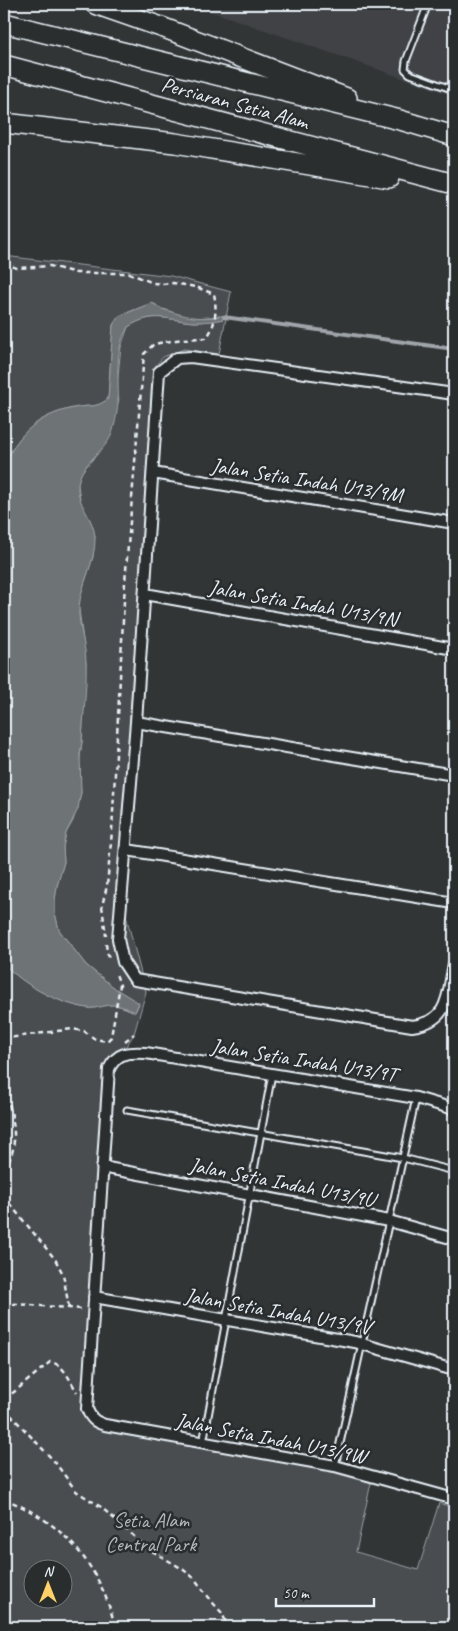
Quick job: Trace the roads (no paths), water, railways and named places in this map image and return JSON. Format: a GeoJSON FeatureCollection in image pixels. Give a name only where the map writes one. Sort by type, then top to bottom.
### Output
{"type":"FeatureCollection","features":[{"type":"Feature","properties":{"kind":"highway"},"geometry":{"type":"LineString","coordinates":[[95,4],[329,90],[400,120],[426,119],[454,127]]}},
{"type":"Feature","properties":{"kind":"highway","name":"Persiaran Setia Alam"},"geometry":{"type":"LineString","coordinates":[[4,23],[400,120],[454,136]]}},
{"type":"Feature","properties":{"kind":"highway","name":"Persiaran Setia Alam"},"geometry":{"type":"LineString","coordinates":[[4,65],[454,184]]}},
{"type":"Feature","properties":{"kind":"highway"},"geometry":{"type":"LineString","coordinates":[[4,123],[175,142],[454,189]]}},
{"type":"Feature","properties":{"kind":"street"},"geometry":{"type":"LineString","coordinates":[[454,394],[191,357],[177,358],[159,372],[136,722],[118,938],[123,962],[135,980],[412,1026],[426,1024],[438,1016],[446,1005],[454,964]]}},
{"type":"Feature","properties":{"kind":"street","name":"Jalan Setia Indah U13/9M"},"geometry":{"type":"LineString","coordinates":[[153,473],[454,523]]}},
{"type":"Feature","properties":{"kind":"street","name":"Jalan Setia Indah U13/9N"},"geometry":{"type":"LineString","coordinates":[[145,594],[454,649]]}},
{"type":"Feature","properties":{"kind":"street"},"geometry":{"type":"LineString","coordinates":[[136,722],[454,775]]}},
{"type":"Feature","properties":{"kind":"street"},"geometry":{"type":"LineString","coordinates":[[126,850],[454,904]]}},
{"type":"Feature","properties":{"kind":"street","name":"Jalan Setia Indah U13/9T"},"geometry":{"type":"LineString","coordinates":[[87,1409],[109,1069],[113,1061],[121,1055],[132,1052],[146,1053],[416,1098],[454,1109]]}},
{"type":"Feature","properties":{"kind":"street","name":"Jalan Setia Indah U13/9U"},"geometry":{"type":"LineString","coordinates":[[102,1167],[389,1221],[454,1239]]}},
{"type":"Feature","properties":{"kind":"street","name":"Jalan Setia Indah U13/9V"},"geometry":{"type":"LineString","coordinates":[[94,1297],[362,1344],[454,1370]]}},
{"type":"Feature","properties":{"kind":"street","name":"Jalan Setia Indah U13/9W"},"geometry":{"type":"LineString","coordinates":[[87,1409],[90,1418],[105,1425],[335,1466],[454,1499]]}},
{"type":"Feature","properties":{"kind":"lane"},"geometry":{"type":"LineString","coordinates":[[428,4],[406,61],[405,69],[410,74],[454,90]]}},
{"type":"Feature","properties":{"kind":"lane"},"geometry":{"type":"LineString","coordinates":[[203,1443],[272,1074]]}},
{"type":"Feature","properties":{"kind":"lane"},"geometry":{"type":"LineString","coordinates":[[335,1466],[416,1098]]}},
{"type":"Feature","properties":{"kind":"lane"},"geometry":{"type":"LineString","coordinates":[[127,1110],[404,1158],[454,1171]]}},
{"type":"Feature","properties":{"kind":"waterway"},"geometry":{"type":"LineString","coordinates":[[224,317],[454,349]]}},
{"type":"Feature","properties":{"kind":"park label","name":"Setia Alam Central Park"},"geometry":{"type":"Point","coordinates":[151,1532]}}]}
